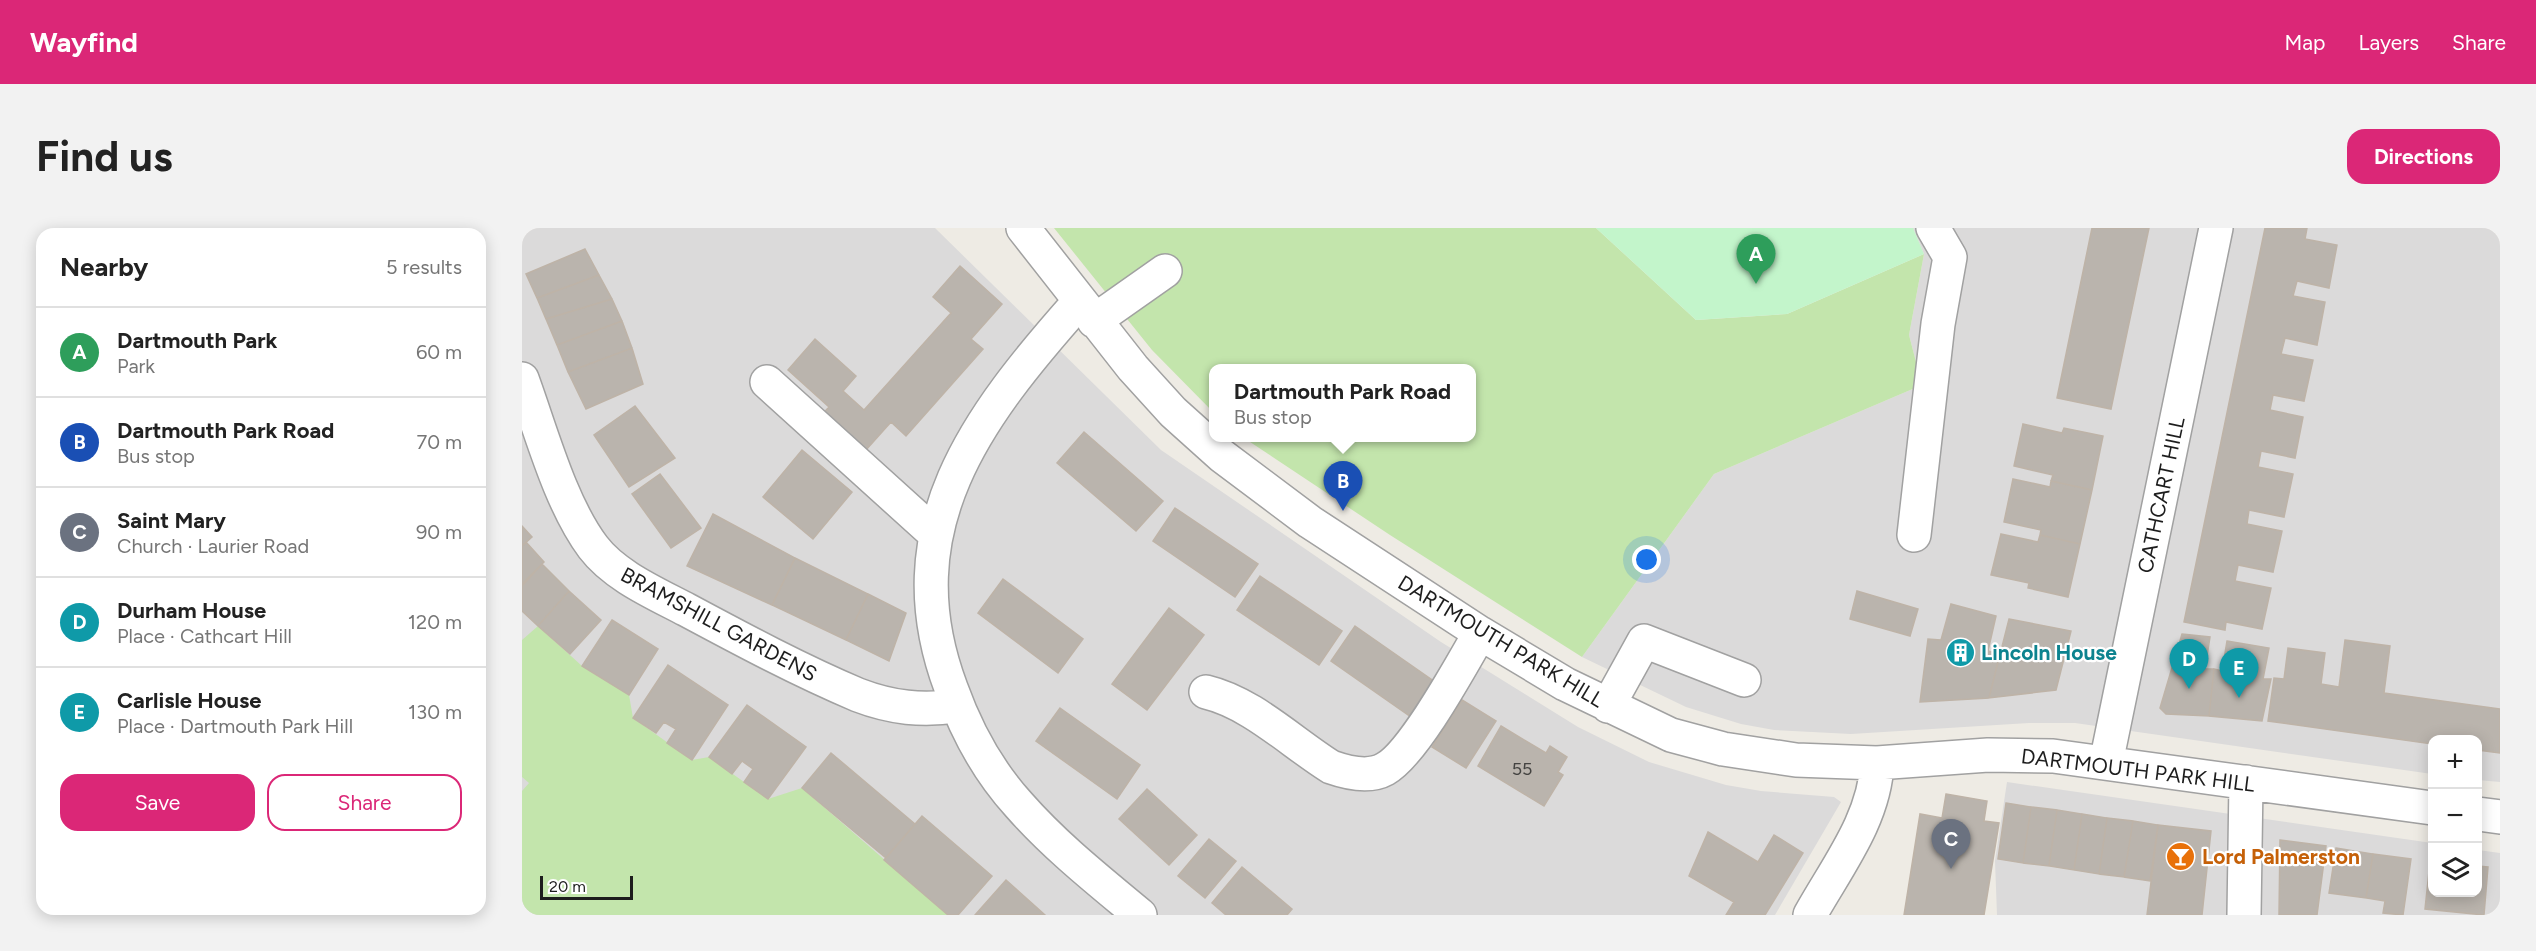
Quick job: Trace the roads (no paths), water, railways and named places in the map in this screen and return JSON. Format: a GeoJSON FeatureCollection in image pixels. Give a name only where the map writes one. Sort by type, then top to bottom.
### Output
{"type":"FeatureCollection","features":[{"type":"Feature","properties":{"kind":"street","name":"DARTMOUTH PARK HILL"},"geometry":{"type":"LineString","coordinates":[[1023,228],[1087,312],[1173,412],[1222,456],[1310,522],[1480,633],[1565,684],[1671,735],[1723,749],[1796,760],[1877,763],[2016,754],[2106,763],[2428,807]]}},
{"type":"Feature","properties":{"kind":"street"},"geometry":{"type":"LineString","coordinates":[[1914,535],[1938,324],[1950,257],[1933,228]]}},
{"type":"Feature","properties":{"kind":"street","name":"CATHCART HILL"},"geometry":{"type":"LineString","coordinates":[[2106,763],[2216,228]]}},
{"type":"Feature","properties":{"kind":"street"},"geometry":{"type":"LineString","coordinates":[[1140,915],[1079,864],[1017,804],[980,752],[957,706],[939,653],[931,605],[930,576],[935,534],[947,494],[970,444],[1020,371],[1087,312],[1165,271]]}},
{"type":"Feature","properties":{"kind":"street","name":"BRAMSHILL GARDENS"},"geometry":{"type":"LineString","coordinates":[[522,379],[573,513],[594,549],[608,563],[647,588],[730,634],[858,695],[886,705],[915,710],[957,706]]}},
{"type":"Feature","properties":{"kind":"street"},"geometry":{"type":"LineString","coordinates":[[767,382],[935,534]]}},
{"type":"Feature","properties":{"kind":"street"},"geometry":{"type":"LineString","coordinates":[[1206,692],[1223,696],[1242,706],[1331,767],[1348,772],[1369,774],[1385,769],[1400,756],[1435,708],[1480,633]]}},
{"type":"Feature","properties":{"kind":"street"},"geometry":{"type":"LineString","coordinates":[[1608,706],[1644,640],[1744,680]]}},
{"type":"Feature","properties":{"kind":"street"},"geometry":{"type":"LineString","coordinates":[[1810,915],[1866,814],[1876,785],[1877,763]]}},
{"type":"Feature","properties":{"kind":"street"},"geometry":{"type":"LineString","coordinates":[[2244,915],[2246,782]]}},
{"type":"Feature","properties":{"kind":"street"},"geometry":{"type":"LineString","coordinates":[[2482,815],[2500,817]]}},
{"type":"Feature","properties":{"kind":"place","name":"Dartmouth Park"},"geometry":{"type":"Point","coordinates":[1756,284]}},
{"type":"Feature","properties":{"kind":"place","name":"Dartmouth Park Road"},"geometry":{"type":"Point","coordinates":[1343,511]}},
{"type":"Feature","properties":{"kind":"place","name":"Lincoln House"},"geometry":{"type":"Point","coordinates":[1960,652]}},
{"type":"Feature","properties":{"kind":"place","name":"Durham House"},"geometry":{"type":"Point","coordinates":[2189,689]}},
{"type":"Feature","properties":{"kind":"place","name":"Carlisle House"},"geometry":{"type":"Point","coordinates":[2239,698]}},
{"type":"Feature","properties":{"kind":"place","name":"Lord Palmerston"},"geometry":{"type":"Point","coordinates":[2181,856]}},
{"type":"Feature","properties":{"kind":"place","name":"Saint Mary"},"geometry":{"type":"Point","coordinates":[1951,869]}}]}
